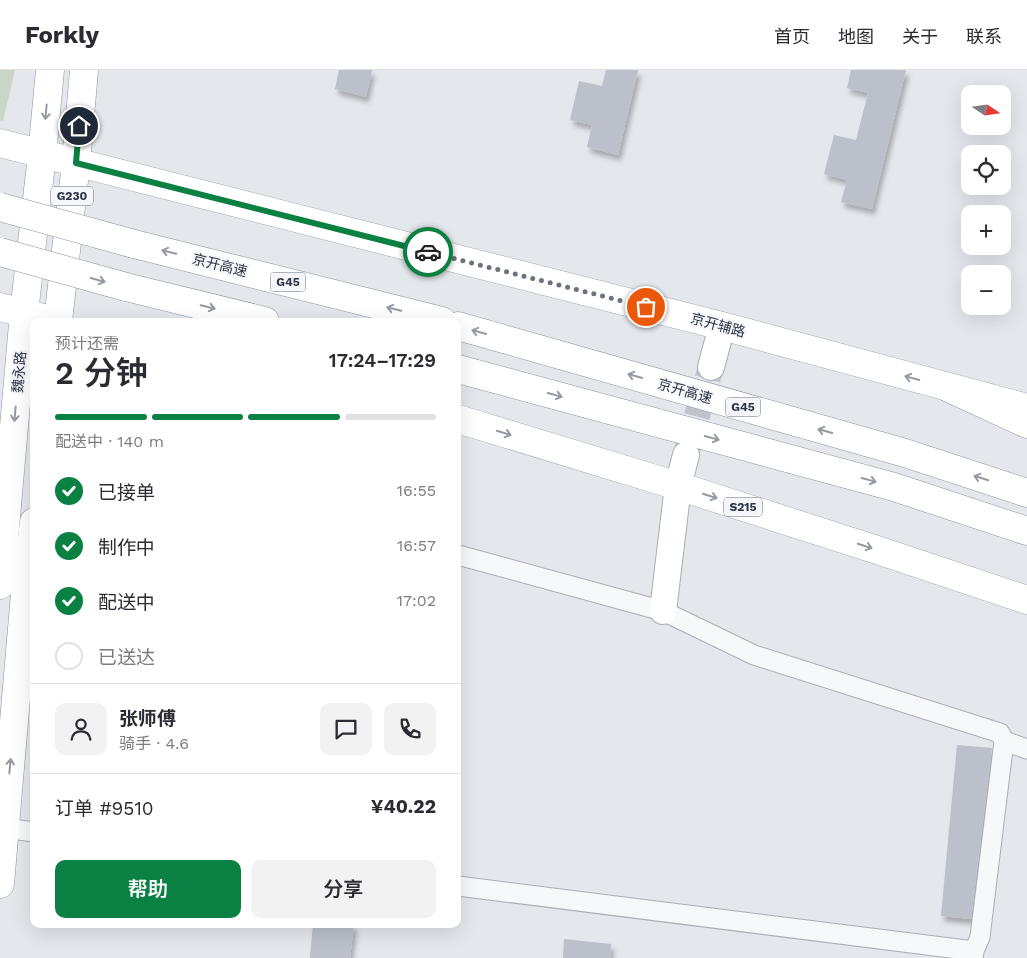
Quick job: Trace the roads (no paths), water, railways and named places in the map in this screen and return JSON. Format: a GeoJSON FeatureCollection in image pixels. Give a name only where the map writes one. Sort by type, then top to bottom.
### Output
{"type":"FeatureCollection","features":[{"type":"Feature","properties":{"kind":"main road","name":"魏永路"},"geometry":{"type":"LineString","coordinates":[[0,584],[12,310],[42,155],[50,70]]}},
{"type":"Feature","properties":{"kind":"main road","name":"G230"},"geometry":{"type":"LineString","coordinates":[[56,318],[76,163],[84,70]]}},
{"type":"Feature","properties":{"kind":"main road","name":"京开辅路"},"geometry":{"type":"LineString","coordinates":[[0,143],[722,326],[1027,408]]}},
{"type":"Feature","properties":{"kind":"main road","name":"京开高速"},"geometry":{"type":"LineString","coordinates":[[0,207],[134,244],[430,318]]}},
{"type":"Feature","properties":{"kind":"main road"},"geometry":{"type":"LineString","coordinates":[[0,252],[126,288],[252,318]]}},
{"type":"Feature","properties":{"kind":"main road"},"geometry":{"type":"LineString","coordinates":[[12,310],[44,318]]}},
{"type":"Feature","properties":{"kind":"main road","name":"京开高速"},"geometry":{"type":"LineString","coordinates":[[461,327],[905,453],[1027,493]]}},
{"type":"Feature","properties":{"kind":"main road"},"geometry":{"type":"LineString","coordinates":[[461,370],[894,487],[1027,531]]}},
{"type":"Feature","properties":{"kind":"main road"},"geometry":{"type":"LineString","coordinates":[[948,388],[1027,424]]}},
{"type":"Feature","properties":{"kind":"main road","name":"S215"},"geometry":{"type":"LineString","coordinates":[[461,421],[678,486],[1027,600]]}},
{"type":"Feature","properties":{"kind":"main road"},"geometry":{"type":"LineString","coordinates":[[0,884],[30,554]]}},
{"type":"Feature","properties":{"kind":"street"},"geometry":{"type":"LineString","coordinates":[[711,367],[722,326]]}},
{"type":"Feature","properties":{"kind":"street"},"geometry":{"type":"LineString","coordinates":[[663,611],[678,486],[686,455]]}},
{"type":"Feature","properties":{"kind":"street"},"geometry":{"type":"LineString","coordinates":[[461,556],[663,611],[754,655],[1000,733],[1004,741],[980,937],[974,954],[461,886]]}},
{"type":"Feature","properties":{"kind":"street"},"geometry":{"type":"LineString","coordinates":[[1004,741],[1027,749]]}},
{"type":"Feature","properties":{"kind":"street"},"geometry":{"type":"LineString","coordinates":[[5,828],[30,831]]}},
{"type":"Feature","properties":{"kind":"tunnel"},"geometry":{"type":"LineString","coordinates":[[686,454],[711,367]]}}]}
